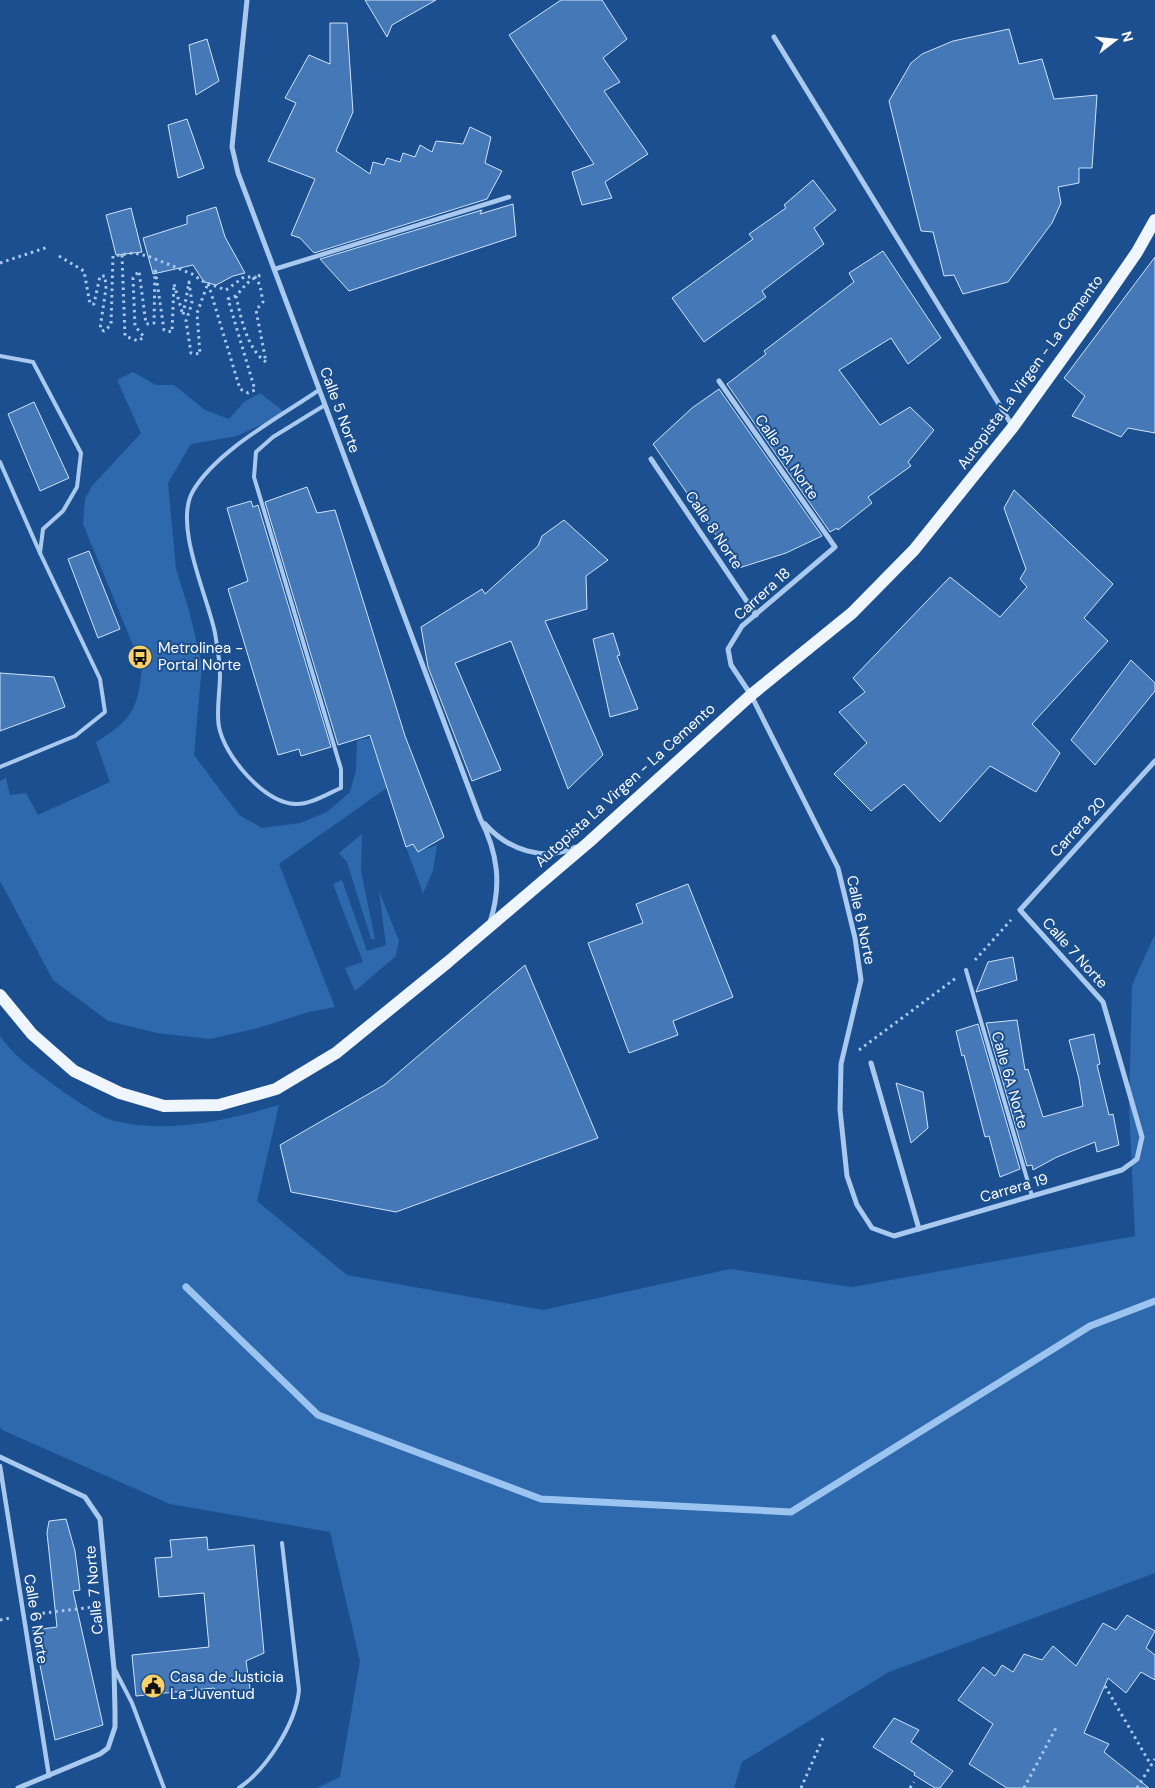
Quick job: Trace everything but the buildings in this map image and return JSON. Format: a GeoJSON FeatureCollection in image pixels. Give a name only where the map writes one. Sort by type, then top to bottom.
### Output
{"type":"FeatureCollection","features":[{"type":"Feature","properties":{"kind":"main road","name":"Autopista La Virgen - La Cemento"},"geometry":{"type":"LineString","coordinates":[[0,995],[32,1034],[74,1071],[120,1093],[164,1106],[219,1105],[276,1089],[336,1053],[589,842],[751,695],[852,613],[914,550],[1013,427],[1137,252],[1155,220]]}},
{"type":"Feature","properties":{"kind":"street","name":"Calle 5 Norte"},"geometry":{"type":"LineString","coordinates":[[247,0],[232,147],[238,174],[480,818],[490,838],[496,860],[498,882],[496,904],[489,925]]}},
{"type":"Feature","properties":{"kind":"street"},"geometry":{"type":"LineString","coordinates":[[774,37],[1013,427]]}},
{"type":"Feature","properties":{"kind":"street"},"geometry":{"type":"LineString","coordinates":[[275,269],[509,197]]}},
{"type":"Feature","properties":{"kind":"street","name":"Calle 8A Norte"},"geometry":{"type":"LineString","coordinates":[[719,380],[835,547]]}},
{"type":"Feature","properties":{"kind":"street","name":"Calle 8 Norte"},"geometry":{"type":"LineString","coordinates":[[651,459],[756,615]]}},
{"type":"Feature","properties":{"kind":"street","name":"Carrera 18"},"geometry":{"type":"LineString","coordinates":[[751,695],[731,665],[728,650],[742,626],[835,547]]}},
{"type":"Feature","properties":{"kind":"street","name":"Calle 6 Norte"},"geometry":{"type":"LineString","coordinates":[[751,695],[838,868],[853,929],[860,980],[841,1064],[840,1110],[847,1176],[857,1205],[872,1228],[894,1236]]}},
{"type":"Feature","properties":{"kind":"street","name":"Carrera 20"},"geometry":{"type":"LineString","coordinates":[[1020,910],[1155,761]]}},
{"type":"Feature","properties":{"kind":"street","name":"Calle 5 Norte"},"geometry":{"type":"LineString","coordinates":[[480,818],[496,837],[518,849],[542,854],[566,852],[589,842]]}},
{"type":"Feature","properties":{"kind":"street","name":"Calle 7 Norte"},"geometry":{"type":"LineString","coordinates":[[1020,910],[1103,1002],[1142,1138],[1137,1159]]}},
{"type":"Feature","properties":{"kind":"street"},"geometry":{"type":"LineString","coordinates":[[871,1063],[920,1229]]}},
{"type":"Feature","properties":{"kind":"street","name":"Carrera 19"},"geometry":{"type":"LineString","coordinates":[[894,1236],[1122,1170],[1137,1159]]}},
{"type":"Feature","properties":{"kind":"street","name":"Calle 7 Norte"},"geometry":{"type":"LineString","coordinates":[[0,1457],[85,1496],[100,1519],[114,1669]]}},
{"type":"Feature","properties":{"kind":"street","name":"Calle 6 Norte"},"geometry":{"type":"LineString","coordinates":[[0,1466],[22,1615],[49,1776]]}},
{"type":"Feature","properties":{"kind":"street"},"geometry":{"type":"LineString","coordinates":[[18,1788],[100,1754],[108,1748],[115,1727],[114,1669]]}},
{"type":"Feature","properties":{"kind":"lane"},"geometry":{"type":"LineString","coordinates":[[0,356],[33,362],[81,454],[76,487],[63,512],[43,529],[40,552]]}},
{"type":"Feature","properties":{"kind":"lane"},"geometry":{"type":"LineString","coordinates":[[319,390],[220,459],[193,491],[186,512],[191,550],[214,632],[220,673],[219,728],[231,755],[251,780],[271,796],[296,804],[341,788],[341,770],[254,477],[256,452],[273,437],[325,405]]}},
{"type":"Feature","properties":{"kind":"lane"},"geometry":{"type":"LineString","coordinates":[[0,462],[100,679],[105,712],[75,736],[0,767]]}},
{"type":"Feature","properties":{"kind":"lane","name":"Calle 6A Norte"},"geometry":{"type":"LineString","coordinates":[[966,970],[1032,1196]]}},
{"type":"Feature","properties":{"kind":"lane"},"geometry":{"type":"LineString","coordinates":[[239,1788],[252,1779],[276,1747],[298,1706],[299,1690],[282,1543]]}},
{"type":"Feature","properties":{"kind":"lane"},"geometry":{"type":"LineString","coordinates":[[114,1669],[132,1703],[164,1788]]}},
{"type":"Feature","properties":{"kind":"path"},"geometry":{"type":"LineString","coordinates":[[0,263],[48,247]]}},
{"type":"Feature","properties":{"kind":"path"},"geometry":{"type":"LineString","coordinates":[[59,256],[84,270],[90,304],[94,304],[100,276],[105,276],[106,288],[100,329],[104,331],[111,325],[113,256],[133,253],[148,256],[226,290],[244,278],[255,277]]}},
{"type":"Feature","properties":{"kind":"path"},"geometry":{"type":"LineString","coordinates":[[122,255],[124,336],[138,341],[144,337],[135,326],[133,278],[139,271],[146,324],[154,323],[155,268],[164,330],[172,332],[174,284],[183,315],[189,282],[192,303],[186,321],[191,354],[200,354],[198,313],[208,283]]}},
{"type":"Feature","properties":{"kind":"path"},"geometry":{"type":"LineString","coordinates":[[208,283],[240,389],[248,392],[255,390],[228,299],[236,296],[250,279],[275,269]]}},
{"type":"Feature","properties":{"kind":"path"},"geometry":{"type":"LineString","coordinates":[[236,296],[243,324],[257,356],[266,362],[256,310],[263,302],[260,285],[255,277]]}},
{"type":"Feature","properties":{"kind":"path"},"geometry":{"type":"LineString","coordinates":[[841,1064],[966,970],[1020,910]]}},
{"type":"Feature","properties":{"kind":"path"},"geometry":{"type":"LineString","coordinates":[[0,1620],[22,1615],[107,1606]]}},
{"type":"Feature","properties":{"kind":"path"},"geometry":{"type":"LineString","coordinates":[[1105,1686],[1151,1764]]}},
{"type":"Feature","properties":{"kind":"path"},"geometry":{"type":"LineString","coordinates":[[1024,1788],[1057,1726]]}},
{"type":"Feature","properties":{"kind":"path"},"geometry":{"type":"LineString","coordinates":[[801,1788],[824,1738]]}},
{"type":"Feature","properties":{"kind":"path"},"geometry":{"type":"LineString","coordinates":[[1137,1788],[1155,1759]]}},
{"type":"Feature","properties":{"kind":"path"},"geometry":{"type":"LineString","coordinates":[[910,1788],[914,1782]]}},
{"type":"Feature","properties":{"kind":"shaded area"},"geometry":{"type":"Polygon","coordinates":[[[133,372],[156,385],[174,385],[205,410],[229,419],[244,402],[260,393],[286,413],[237,436],[191,444],[168,483],[176,569],[189,610],[202,665],[194,755],[239,815],[262,828],[300,823],[327,812],[350,792],[356,770],[357,740],[371,738],[388,787],[279,864],[335,1007],[309,1012],[258,1028],[210,1039],[157,1033],[108,1021],[53,980],[0,881],[0,781],[6,778],[10,795],[26,793],[38,815],[110,782],[96,742],[125,720],[131,712],[138,693],[142,667],[83,524],[85,499],[92,486],[141,433],[117,380],[133,372]]]}},
{"type":"Feature","properties":{"kind":"shaded area"},"geometry":{"type":"Polygon","coordinates":[[[362,834],[361,871],[375,939],[371,939],[347,862],[339,853],[362,834]]]}},
{"type":"Feature","properties":{"kind":"shaded area"},"geometry":{"type":"Polygon","coordinates":[[[413,844],[418,852],[437,845],[433,871],[423,893],[406,847],[413,844]]]}},
{"type":"Feature","properties":{"kind":"shaded area"},"geometry":{"type":"Polygon","coordinates":[[[342,880],[367,951],[386,945],[379,891],[399,941],[396,956],[355,991],[345,968],[363,962],[333,884],[342,880]]]}},
{"type":"Feature","properties":{"kind":"shaded area"},"geometry":{"type":"Polygon","coordinates":[[[1155,934],[1155,1573],[889,1672],[742,1762],[734,1788],[317,1788],[340,1777],[360,1661],[330,1532],[170,1504],[2,1430],[0,1427],[0,1036],[23,1061],[72,1098],[91,1110],[115,1121],[157,1126],[198,1124],[239,1116],[279,1105],[257,1201],[347,1275],[543,1310],[730,1269],[852,1287],[1135,1236],[1129,1107],[1132,985],[1155,934]]]}},
{"type":"Feature","properties":{"kind":"waterway"},"geometry":{"type":"LineString","coordinates":[[186,1287],[318,1415],[541,1499],[791,1512],[1090,1326],[1155,1301]]}},
{"type":"Feature","properties":{"kind":"place","name":"Metrolinea - Portal Norte"},"geometry":{"type":"Point","coordinates":[140,657]}},
{"type":"Feature","properties":{"kind":"place","name":"Casa de Justicia La Juventud"},"geometry":{"type":"Point","coordinates":[153,1686]}}]}
